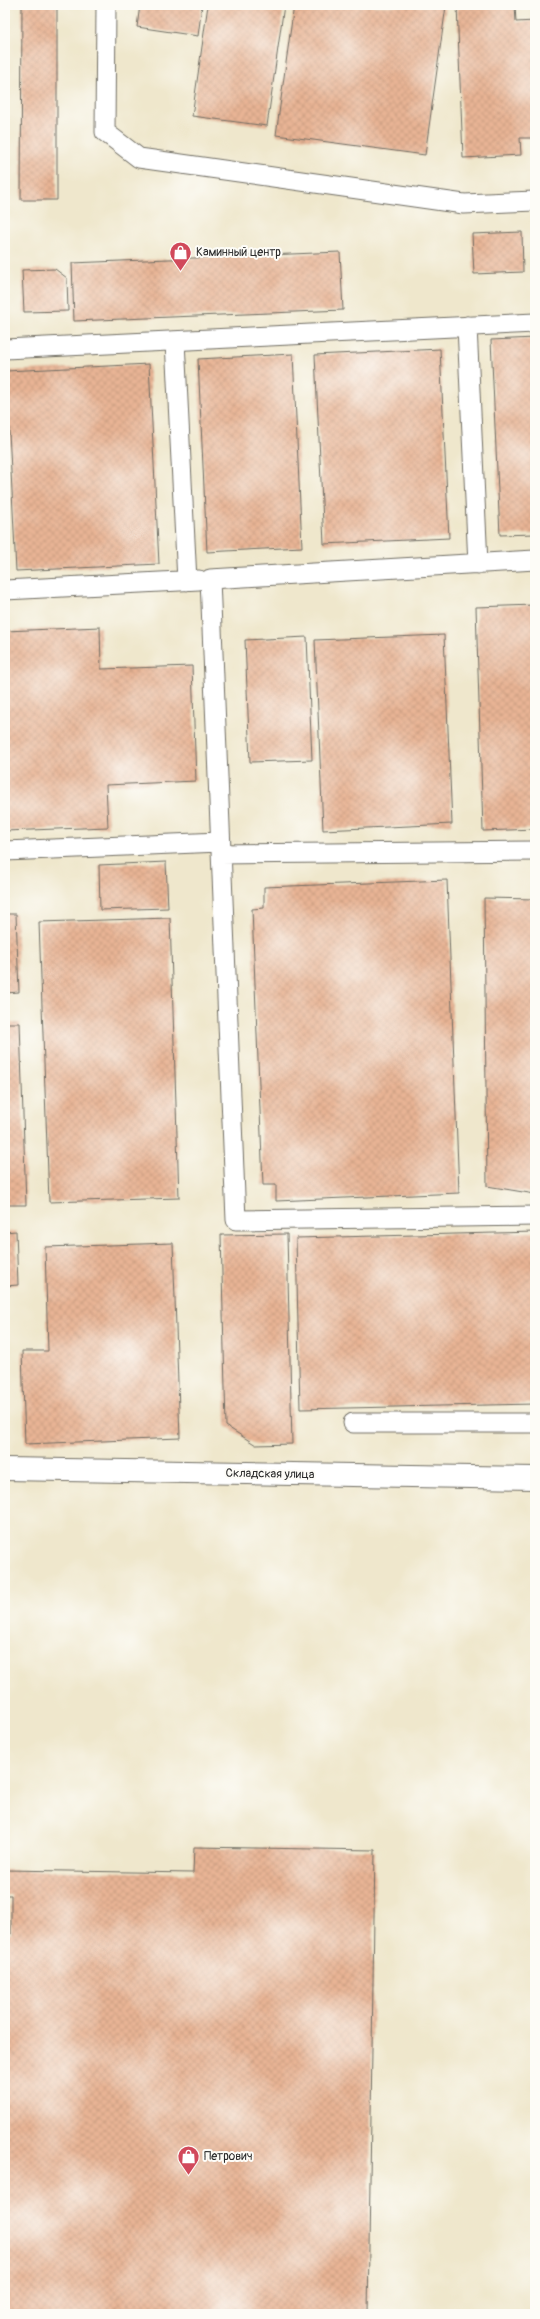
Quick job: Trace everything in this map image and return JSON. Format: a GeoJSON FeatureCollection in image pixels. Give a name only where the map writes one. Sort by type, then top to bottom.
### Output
{"type":"FeatureCollection","features":[{"type":"Feature","properties":{"kind":"street","name":"Складская улица"},"geometry":{"type":"LineString","coordinates":[[5,1469],[535,1478]]}},
{"type":"Feature","properties":{"kind":"lane"},"geometry":{"type":"LineString","coordinates":[[106,5],[105,132],[139,158],[464,204],[535,202]]}},
{"type":"Feature","properties":{"kind":"lane"},"geometry":{"type":"LineString","coordinates":[[5,349],[535,323]]}},
{"type":"Feature","properties":{"kind":"lane"},"geometry":{"type":"LineString","coordinates":[[467,326],[478,564]]}},
{"type":"Feature","properties":{"kind":"lane"},"geometry":{"type":"LineString","coordinates":[[175,341],[187,581]]}},
{"type":"Feature","properties":{"kind":"lane"},"geometry":{"type":"LineString","coordinates":[[5,590],[187,581],[535,560]]}},
{"type":"Feature","properties":{"kind":"lane"},"geometry":{"type":"LineString","coordinates":[[210,579],[236,1220],[535,1216]]}},
{"type":"Feature","properties":{"kind":"lane"},"geometry":{"type":"LineString","coordinates":[[5,851],[221,848],[535,852]]}},
{"type":"Feature","properties":{"kind":"lane"},"geometry":{"type":"LineString","coordinates":[[353,1423],[535,1423]]}},
{"type":"Feature","properties":{"kind":"building"},"geometry":{"type":"Polygon","coordinates":[[[22,5],[57,5],[57,200],[21,200],[22,5]]]}},
{"type":"Feature","properties":{"kind":"building"},"geometry":{"type":"Polygon","coordinates":[[[140,5],[202,5],[198,36],[137,27],[140,5]]]}},
{"type":"Feature","properties":{"kind":"building"},"geometry":{"type":"Polygon","coordinates":[[[208,5],[284,5],[267,126],[192,116],[208,5]]]}},
{"type":"Feature","properties":{"kind":"building"},"geometry":{"type":"Polygon","coordinates":[[[294,5],[446,6],[425,155],[276,135],[294,5]]]}},
{"type":"Feature","properties":{"kind":"building"},"geometry":{"type":"Polygon","coordinates":[[[457,5],[515,5],[516,22],[535,21],[535,138],[520,138],[521,155],[463,158],[457,5]]]}},
{"type":"Feature","properties":{"kind":"building"},"geometry":{"type":"Polygon","coordinates":[[[522,232],[523,272],[474,274],[472,234],[522,232]]]}},
{"type":"Feature","properties":{"kind":"building"},"geometry":{"type":"Polygon","coordinates":[[[340,252],[343,310],[74,321],[72,263],[340,252]]]}},
{"type":"Feature","properties":{"kind":"building"},"geometry":{"type":"Polygon","coordinates":[[[55,269],[67,278],[68,311],[24,312],[22,270],[55,269]]]}},
{"type":"Feature","properties":{"kind":"building"},"geometry":{"type":"Polygon","coordinates":[[[535,338],[535,534],[500,535],[491,340],[535,338]]]}},
{"type":"Feature","properties":{"kind":"building"},"geometry":{"type":"Polygon","coordinates":[[[440,349],[449,538],[324,544],[315,355],[440,349]]]}},
{"type":"Feature","properties":{"kind":"building"},"geometry":{"type":"Polygon","coordinates":[[[293,354],[302,547],[207,552],[198,359],[293,354]]]}},
{"type":"Feature","properties":{"kind":"building"},"geometry":{"type":"Polygon","coordinates":[[[149,364],[159,564],[16,571],[6,371],[149,364]]]}},
{"type":"Feature","properties":{"kind":"building"},"geometry":{"type":"Polygon","coordinates":[[[535,605],[535,829],[483,831],[476,607],[535,605]]]}},
{"type":"Feature","properties":{"kind":"building"},"geometry":{"type":"Polygon","coordinates":[[[100,627],[101,669],[192,666],[196,781],[106,785],[108,827],[5,831],[5,631],[100,627]]]}},
{"type":"Feature","properties":{"kind":"building"},"geometry":{"type":"Polygon","coordinates":[[[444,635],[452,824],[323,830],[315,640],[444,635]]]}},
{"type":"Feature","properties":{"kind":"building"},"geometry":{"type":"Polygon","coordinates":[[[307,637],[312,760],[250,762],[245,640],[307,637]]]}},
{"type":"Feature","properties":{"kind":"building"},"geometry":{"type":"Polygon","coordinates":[[[166,862],[168,908],[100,910],[99,865],[166,862]]]}},
{"type":"Feature","properties":{"kind":"building"},"geometry":{"type":"Polygon","coordinates":[[[447,880],[459,1193],[276,1201],[276,1185],[263,1185],[252,909],[264,908],[264,887],[447,880]]]}},
{"type":"Feature","properties":{"kind":"building"},"geometry":{"type":"Polygon","coordinates":[[[484,898],[535,899],[535,1194],[487,1186],[484,898]]]}},
{"type":"Feature","properties":{"kind":"building"},"geometry":{"type":"Polygon","coordinates":[[[5,914],[16,914],[19,992],[5,993],[5,914]]]}},
{"type":"Feature","properties":{"kind":"building"},"geometry":{"type":"Polygon","coordinates":[[[170,918],[179,1198],[49,1202],[39,922],[170,918]]]}},
{"type":"Feature","properties":{"kind":"building"},"geometry":{"type":"Polygon","coordinates":[[[5,1023],[20,1023],[26,1205],[5,1205],[5,1023]]]}},
{"type":"Feature","properties":{"kind":"building"},"geometry":{"type":"Polygon","coordinates":[[[16,1231],[18,1285],[5,1286],[5,1232],[16,1231]]]}},
{"type":"Feature","properties":{"kind":"building"},"geometry":{"type":"Polygon","coordinates":[[[535,1232],[535,1404],[300,1409],[296,1238],[535,1232]]]}},
{"type":"Feature","properties":{"kind":"building"},"geometry":{"type":"Polygon","coordinates":[[[287,1234],[292,1444],[256,1445],[226,1426],[221,1235],[287,1234]]]}},
{"type":"Feature","properties":{"kind":"building"},"geometry":{"type":"Polygon","coordinates":[[[173,1243],[180,1438],[25,1444],[22,1351],[48,1351],[45,1247],[173,1243]]]}},
{"type":"Feature","properties":{"kind":"building","name":"Петрович"},"geometry":{"type":"Polygon","coordinates":[[[194,1847],[375,1850],[368,2314],[5,2314],[5,1934],[11,1934],[11,1895],[5,1895],[5,1870],[193,1873],[194,1847]]]}},
{"type":"Feature","properties":{"kind":"place","name":"Каминный центр"},"geometry":{"type":"Point","coordinates":[181,272]}},
{"type":"Feature","properties":{"kind":"place","name":"Петрович"},"geometry":{"type":"Point","coordinates":[188,2176]}}]}
